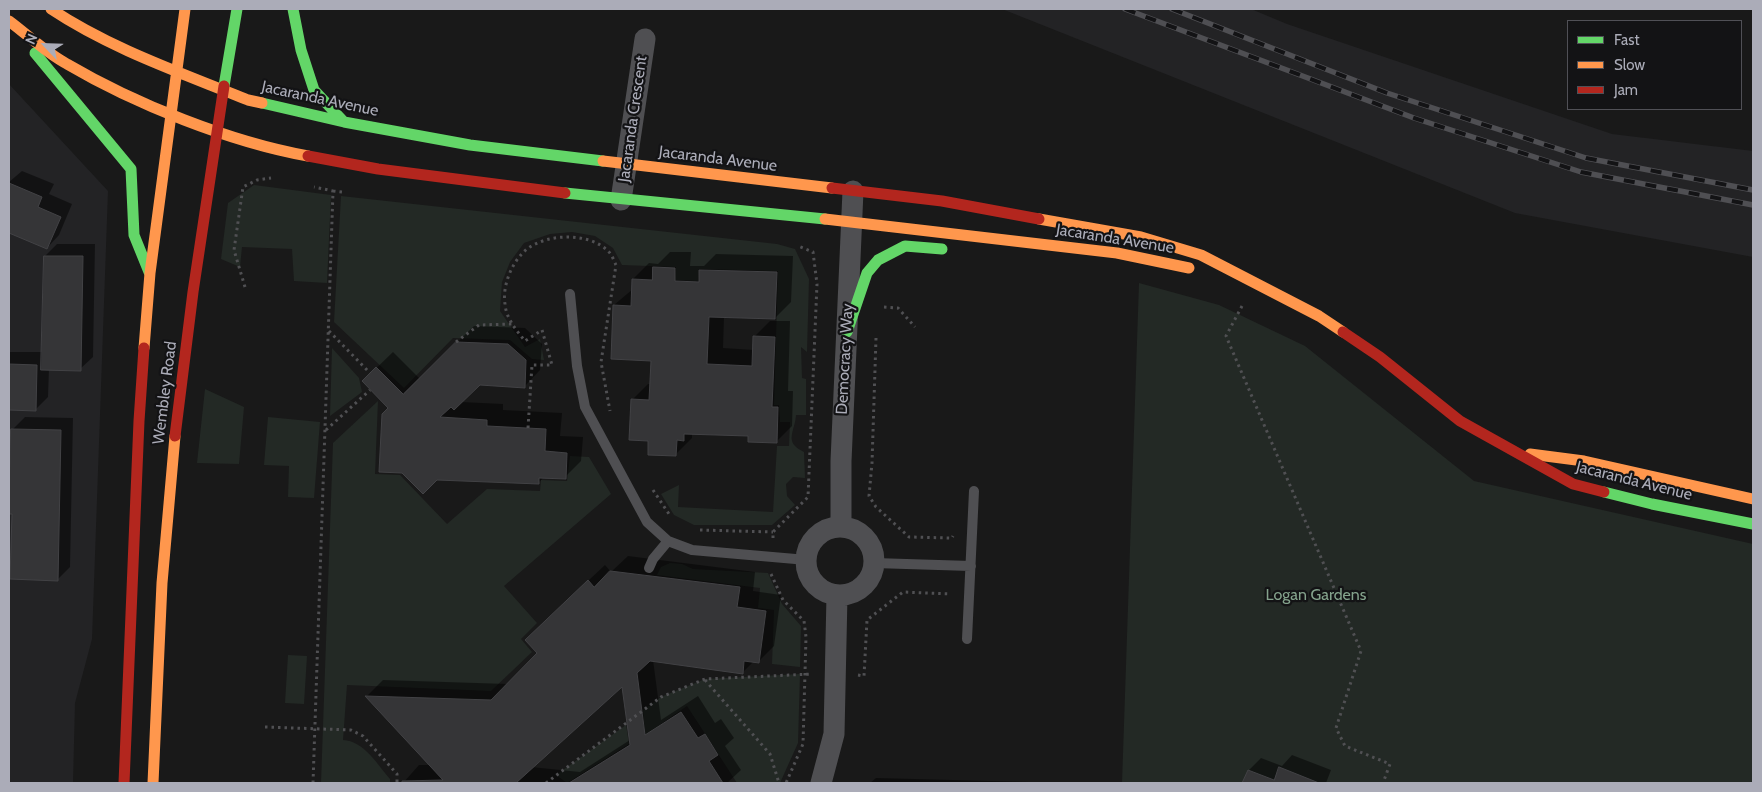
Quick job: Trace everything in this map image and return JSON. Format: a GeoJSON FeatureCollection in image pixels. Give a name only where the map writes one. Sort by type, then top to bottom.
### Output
{"type":"FeatureCollection","features":[{"type":"Feature","properties":{"kind":"street","name":"Jacaranda Avenue"},"geometry":{"type":"LineString","coordinates":[[51,9],[69,21],[130,52],[255,103],[344,122],[470,145],[942,201],[1141,236],[1201,256],[1254,282],[1340,329],[1380,357],[1460,421],[1573,484],[1652,504],[1753,524]]}},
{"type":"Feature","properties":{"kind":"street","name":"Wembley Road"},"geometry":{"type":"LineString","coordinates":[[124,783],[139,421],[150,273],[185,9]]}},
{"type":"Feature","properties":{"kind":"street","name":"Wembley Road"},"geometry":{"type":"LineString","coordinates":[[153,783],[160,611],[172,462],[199,251],[237,9]]}},
{"type":"Feature","properties":{"kind":"street"},"geometry":{"type":"LineString","coordinates":[[293,9],[304,64],[314,90],[344,122]]}},
{"type":"Feature","properties":{"kind":"street","name":"Jacaranda Avenue"},"geometry":{"type":"LineString","coordinates":[[9,22],[66,64],[172,114],[218,132],[272,149],[378,169],[622,200],[851,222],[1095,251],[1202,270],[1254,282]]}},
{"type":"Feature","properties":{"kind":"street"},"geometry":{"type":"LineString","coordinates":[[9,22],[131,169],[134,235],[150,273]]}},
{"type":"Feature","properties":{"kind":"street","name":"Jacaranda Crescent"},"geometry":{"type":"LineString","coordinates":[[622,200],[644,39]]}},
{"type":"Feature","properties":{"kind":"street","name":"Democracy Way"},"geometry":{"type":"LineString","coordinates":[[841,527],[841,461],[851,222],[854,191]]}},
{"type":"Feature","properties":{"kind":"street"},"geometry":{"type":"LineString","coordinates":[[847,332],[867,273],[878,260],[905,246],[950,249]]}},
{"type":"Feature","properties":{"kind":"street"},"geometry":{"type":"LineString","coordinates":[[1044,257],[1095,251]]}},
{"type":"Feature","properties":{"kind":"street","name":"Jacaranda Avenue"},"geometry":{"type":"LineString","coordinates":[[1514,452],[1584,461],[1753,499]]}},
{"type":"Feature","properties":{"kind":"street"},"geometry":{"type":"LineString","coordinates":[[841,527],[861,534],[869,542],[874,563],[869,578],[858,591],[837,595],[827,593],[811,579],[807,560],[814,541],[821,534],[841,527]]}},
{"type":"Feature","properties":{"kind":"street"},"geometry":{"type":"LineString","coordinates":[[821,783],[834,734],[837,595]]}},
{"type":"Feature","properties":{"kind":"lane"},"geometry":{"type":"LineString","coordinates":[[570,294],[577,366],[585,407],[647,522],[668,541],[692,550],[807,560]]}},
{"type":"Feature","properties":{"kind":"lane"},"geometry":{"type":"LineString","coordinates":[[968,638],[974,491]]}},
{"type":"Feature","properties":{"kind":"lane"},"geometry":{"type":"LineString","coordinates":[[649,568],[652,559],[668,541]]}},
{"type":"Feature","properties":{"kind":"lane"},"geometry":{"type":"LineString","coordinates":[[874,563],[971,566]]}},
{"type":"Feature","properties":{"kind":"path"},"geometry":{"type":"LineString","coordinates":[[245,287],[234,250],[243,187],[257,180],[271,178],[280,180]]}},
{"type":"Feature","properties":{"kind":"path"},"geometry":{"type":"LineString","coordinates":[[306,186],[343,192]]}},
{"type":"Feature","properties":{"kind":"path"},"geometry":{"type":"LineString","coordinates":[[313,783],[333,191]]}},
{"type":"Feature","properties":{"kind":"path"},"geometry":{"type":"LineString","coordinates":[[786,783],[803,744],[804,621],[783,600],[771,577],[773,532],[808,497],[818,284],[813,252],[796,245]]}},
{"type":"Feature","properties":{"kind":"path"},"geometry":{"type":"LineString","coordinates":[[1254,282],[1226,336],[1361,651],[1336,728],[1345,746],[1390,764],[1383,783]]}},
{"type":"Feature","properties":{"kind":"path"},"geometry":{"type":"LineString","coordinates":[[877,306],[898,308],[915,327]]}},
{"type":"Feature","properties":{"kind":"path"},"geometry":{"type":"LineString","coordinates":[[456,342],[479,325],[512,324]]}},
{"type":"Feature","properties":{"kind":"path"},"geometry":{"type":"LineString","coordinates":[[329,331],[370,373]]}},
{"type":"Feature","properties":{"kind":"path"},"geometry":{"type":"LineString","coordinates":[[876,336],[872,463],[869,496],[876,507],[908,537],[952,538],[953,528]]}},
{"type":"Feature","properties":{"kind":"path"},"geometry":{"type":"LineString","coordinates":[[325,430],[370,390]]}},
{"type":"Feature","properties":{"kind":"path"},"geometry":{"type":"LineString","coordinates":[[546,783],[661,697],[705,679],[805,673],[864,676],[867,620],[903,592],[953,594],[953,602]]}},
{"type":"Feature","properties":{"kind":"path"},"geometry":{"type":"LineString","coordinates":[[705,679],[770,754],[779,783]]}},
{"type":"Feature","properties":{"kind":"path"},"geometry":{"type":"LineString","coordinates":[[265,727],[351,730],[363,736],[397,774],[397,783]]}},
{"type":"Feature","properties":{"kind":"shaded area"},"geometry":{"type":"Polygon","coordinates":[[[1002,9],[1251,9],[1287,24],[1612,134],[1753,151],[1753,257],[1515,213],[1002,9]]]}},
{"type":"Feature","properties":{"kind":"shaded area"},"geometry":{"type":"Polygon","coordinates":[[[9,84],[108,191],[92,639],[75,703],[73,783],[9,783],[9,84]]]}},
{"type":"Feature","properties":{"kind":"green space"},"geometry":{"type":"Polygon","coordinates":[[[254,185],[331,195],[327,283],[294,281],[292,249],[242,247],[240,267],[221,259],[228,203],[254,185]]]}},
{"type":"Feature","properties":{"kind":"green space"},"geometry":{"type":"Polygon","coordinates":[[[341,196],[777,244],[795,249],[809,279],[807,352],[801,347],[802,378],[806,379],[806,415],[796,415],[792,436],[794,444],[804,452],[805,478],[793,477],[786,484],[787,496],[795,505],[772,525],[694,525],[674,515],[661,494],[679,485],[678,507],[773,512],[777,446],[789,446],[790,422],[780,422],[779,405],[774,405],[778,271],[699,269],[698,281],[675,280],[676,267],[622,265],[613,248],[595,236],[572,232],[550,234],[524,243],[510,262],[502,282],[500,311],[525,347],[540,339],[544,360],[532,359],[510,340],[453,338],[404,388],[334,322],[341,196]]]}},
{"type":"Feature","properties":{"kind":"green space","name":"Logan Gardens"},"geometry":{"type":"Polygon","coordinates":[[[1139,283],[1219,305],[1305,346],[1474,481],[1753,544],[1753,783],[1122,783],[1139,283]]]}},
{"type":"Feature","properties":{"kind":"green space"},"geometry":{"type":"Polygon","coordinates":[[[332,348],[359,378],[362,392],[330,416],[332,348]]]}},
{"type":"Feature","properties":{"kind":"green space"},"geometry":{"type":"Polygon","coordinates":[[[205,389],[244,407],[239,464],[197,463],[205,389]]]}},
{"type":"Feature","properties":{"kind":"green space"},"geometry":{"type":"Polygon","coordinates":[[[378,401],[375,474],[400,475],[447,524],[487,489],[540,491],[541,480],[567,481],[570,456],[589,457],[611,494],[504,586],[537,623],[521,639],[532,652],[491,691],[347,685],[343,740],[351,741],[364,749],[390,779],[390,783],[321,783],[333,443],[378,401]]]}},
{"type":"Feature","properties":{"kind":"green space"},"geometry":{"type":"Polygon","coordinates":[[[268,417],[320,422],[314,498],[288,497],[289,466],[264,465],[268,417]]]}},
{"type":"Feature","properties":{"kind":"green space"},"geometry":{"type":"Polygon","coordinates":[[[670,563],[682,564],[693,569],[768,573],[782,604],[801,626],[800,667],[772,664],[774,610],[758,608],[760,588],[657,575],[661,567],[670,563]]]}},
{"type":"Feature","properties":{"kind":"green space"},"geometry":{"type":"Polygon","coordinates":[[[288,655],[307,656],[304,704],[285,703],[288,655]]]}},
{"type":"Feature","properties":{"kind":"green space"},"geometry":{"type":"Polygon","coordinates":[[[800,674],[798,743],[780,783],[737,783],[687,706],[645,735],[643,710],[661,697],[705,679],[800,674]]]}},
{"type":"Feature","properties":{"kind":"green space"},"geometry":{"type":"Polygon","coordinates":[[[626,725],[629,744],[567,783],[556,775],[626,725]]]}},
{"type":"Feature","properties":{"kind":"building"},"geometry":{"type":"Polygon","coordinates":[[[9,183],[42,197],[38,207],[61,217],[47,249],[9,233],[9,183]]]}},
{"type":"Feature","properties":{"kind":"building"},"geometry":{"type":"Polygon","coordinates":[[[44,256],[83,256],[81,371],[41,370],[44,256]]]}},
{"type":"Feature","properties":{"kind":"building"},"geometry":{"type":"Polygon","coordinates":[[[653,267],[675,268],[675,281],[699,282],[699,270],[777,272],[775,319],[709,317],[707,364],[752,366],[753,336],[775,337],[772,407],[778,407],[777,443],[748,442],[748,436],[684,434],[684,441],[677,440],[676,456],[648,455],[648,441],[629,440],[631,399],[649,400],[651,361],[611,359],[613,305],[631,306],[632,279],[652,280],[653,267]]]}},
{"type":"Feature","properties":{"kind":"building"},"geometry":{"type":"Polygon","coordinates":[[[456,342],[508,344],[526,360],[525,388],[480,385],[454,410],[451,407],[440,417],[487,420],[487,426],[546,429],[545,451],[567,453],[566,479],[539,478],[539,484],[437,480],[423,494],[402,473],[379,472],[382,414],[388,408],[362,381],[376,367],[403,394],[456,342]]]}},
{"type":"Feature","properties":{"kind":"building"},"geometry":{"type":"Polygon","coordinates":[[[9,364],[37,365],[36,411],[9,410],[9,364]]]}},
{"type":"Feature","properties":{"kind":"building"},"geometry":{"type":"Polygon","coordinates":[[[11,429],[61,430],[58,581],[10,579],[12,514],[9,514],[9,494],[11,429]]]}},
{"type":"Feature","properties":{"kind":"building"},"geometry":{"type":"Polygon","coordinates":[[[610,571],[740,587],[737,607],[766,611],[759,663],[744,661],[743,674],[650,661],[637,673],[645,735],[681,712],[698,738],[705,734],[718,755],[709,761],[723,783],[569,783],[630,745],[622,687],[516,783],[402,783],[402,781],[443,780],[365,696],[491,700],[537,653],[525,640],[588,580],[594,587],[610,571]]]}},
{"type":"Feature","properties":{"kind":"building"},"geometry":{"type":"Polygon","coordinates":[[[1279,767],[1319,783],[1242,783],[1248,770],[1274,780],[1279,767]]]}},
{"type":"Feature","properties":{"kind":"railway"},"geometry":{"type":"LineString","coordinates":[[1125,9],[1414,118],[1581,172],[1753,205]]}},
{"type":"Feature","properties":{"kind":"railway"},"geometry":{"type":"LineString","coordinates":[[1172,9],[1387,93],[1586,158],[1753,190]]}},
{"type":"Feature","properties":{"kind":"traffic: fast"},"geometry":{"type":"LineString","coordinates":[[224,86],[237,9]]}},
{"type":"Feature","properties":{"kind":"traffic: fast"},"geometry":{"type":"LineString","coordinates":[[293,9],[301,50],[314,90],[344,122]]}},
{"type":"Feature","properties":{"kind":"traffic: fast"},"geometry":{"type":"LineString","coordinates":[[35,53],[131,169],[134,235],[149,272]]}},
{"type":"Feature","properties":{"kind":"traffic: fast"},"geometry":{"type":"LineString","coordinates":[[262,103],[344,122],[470,145],[603,161]]}},
{"type":"Feature","properties":{"kind":"traffic: fast"},"geometry":{"type":"LineString","coordinates":[[565,193],[825,219]]}},
{"type":"Feature","properties":{"kind":"traffic: fast"},"geometry":{"type":"LineString","coordinates":[[847,332],[867,273],[878,260],[905,246],[942,249]]}},
{"type":"Feature","properties":{"kind":"traffic: fast"},"geometry":{"type":"LineString","coordinates":[[1604,492],[1652,504],[1753,524]]}},
{"type":"Feature","properties":{"kind":"traffic: slow"},"geometry":{"type":"LineString","coordinates":[[51,9],[122,48],[248,100],[262,103]]}},
{"type":"Feature","properties":{"kind":"traffic: slow"},"geometry":{"type":"LineString","coordinates":[[144,348],[150,273],[185,9]]}},
{"type":"Feature","properties":{"kind":"traffic: slow"},"geometry":{"type":"LineString","coordinates":[[9,21],[59,60],[153,107],[215,131],[278,150],[308,156]]}},
{"type":"Feature","properties":{"kind":"traffic: slow"},"geometry":{"type":"LineString","coordinates":[[603,161],[832,188]]}},
{"type":"Feature","properties":{"kind":"traffic: slow"},"geometry":{"type":"LineString","coordinates":[[825,219],[1117,253],[1189,268]]}},
{"type":"Feature","properties":{"kind":"traffic: slow"},"geometry":{"type":"LineString","coordinates":[[1039,219],[1141,237],[1201,255],[1319,316],[1343,332]]}},
{"type":"Feature","properties":{"kind":"traffic: slow"},"geometry":{"type":"LineString","coordinates":[[153,783],[162,583],[175,436]]}},
{"type":"Feature","properties":{"kind":"traffic: slow"},"geometry":{"type":"LineString","coordinates":[[1530,454],[1584,461],[1753,499]]}},
{"type":"Feature","properties":{"kind":"traffic: jam"},"geometry":{"type":"LineString","coordinates":[[175,436],[193,292],[224,86]]}},
{"type":"Feature","properties":{"kind":"traffic: jam"},"geometry":{"type":"LineString","coordinates":[[308,156],[378,169],[565,193]]}},
{"type":"Feature","properties":{"kind":"traffic: jam"},"geometry":{"type":"LineString","coordinates":[[832,188],[942,201],[1039,219]]}},
{"type":"Feature","properties":{"kind":"traffic: jam"},"geometry":{"type":"LineString","coordinates":[[1343,332],[1380,357],[1460,421],[1573,484],[1604,492]]}},
{"type":"Feature","properties":{"kind":"traffic: jam"},"geometry":{"type":"LineString","coordinates":[[124,783],[139,421],[144,348]]}}]}
